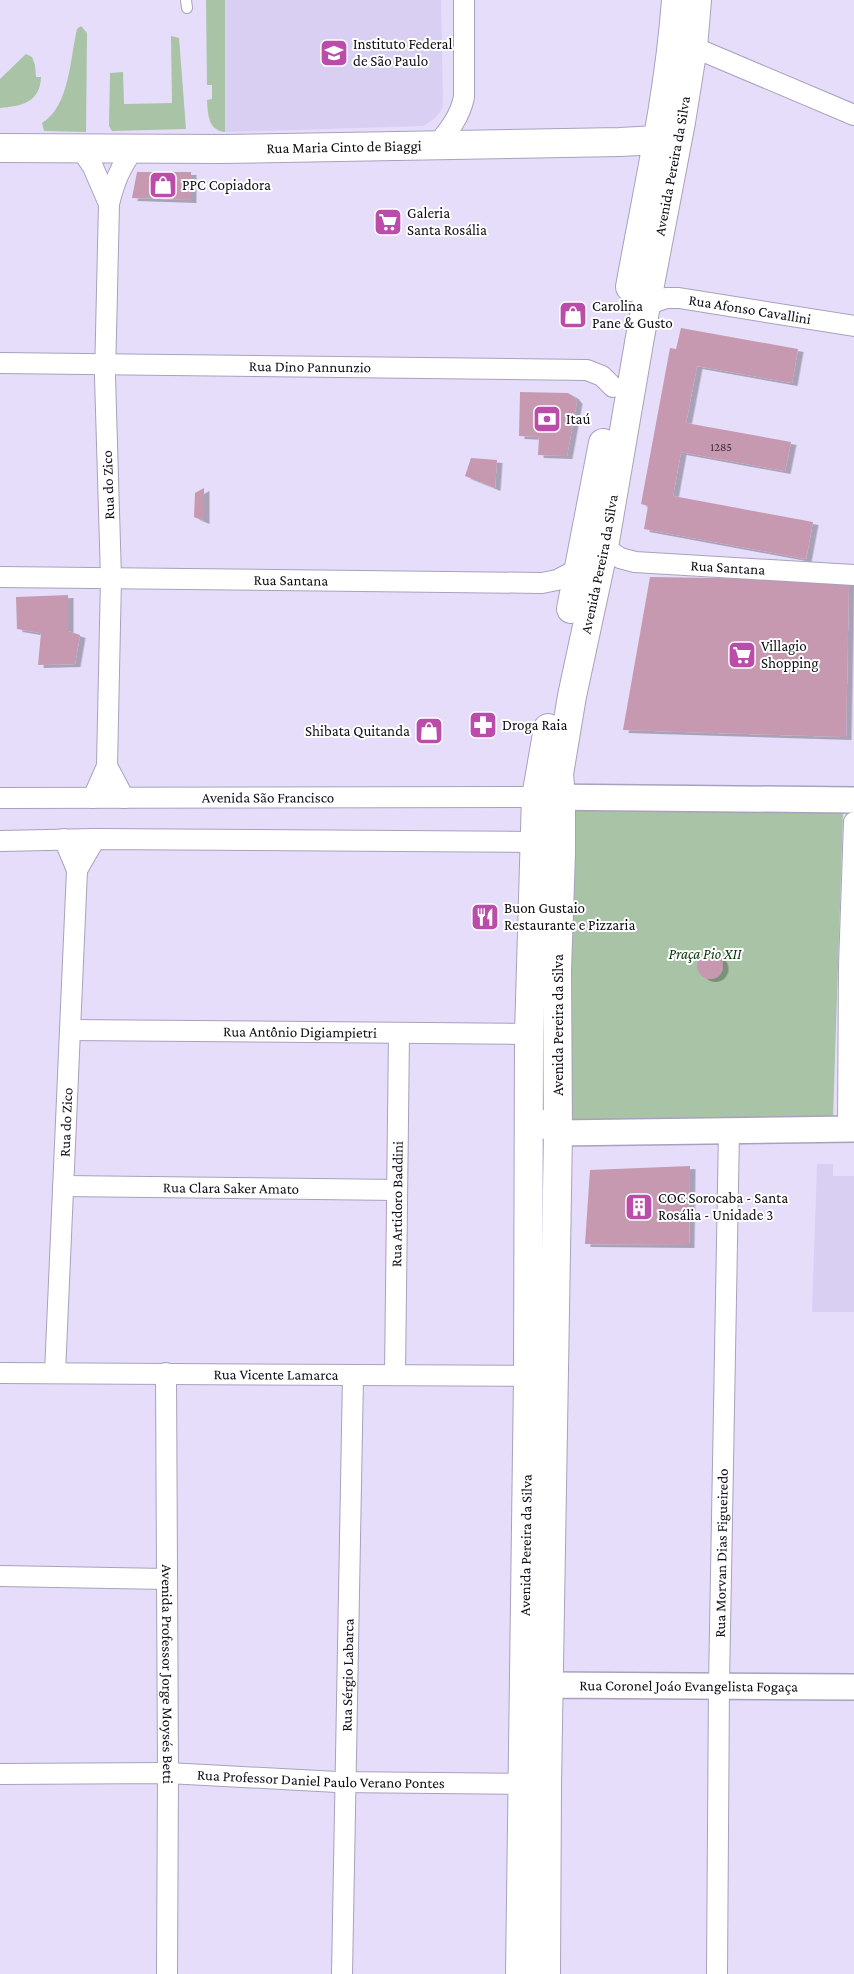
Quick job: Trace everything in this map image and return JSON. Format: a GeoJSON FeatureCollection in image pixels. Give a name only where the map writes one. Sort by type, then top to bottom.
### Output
{"type":"FeatureCollection","features":[{"type":"Feature","properties":{"kind":"main road","name":"Avenida Pereira da Silva"},"geometry":{"type":"LineString","coordinates":[[546,1974],[547,1784],[537,1687],[541,1377],[558,1133],[557,970],[561,853],[541,764],[580,568],[613,387],[672,50],[676,0]]}},
{"type":"Feature","properties":{"kind":"main road","name":"Avenida Pereira da Silva"},"geometry":{"type":"LineString","coordinates":[[541,1377],[529,1116],[534,842],[559,774],[561,754],[604,547],[646,305],[681,122],[693,47],[697,0]]}},
{"type":"Feature","properties":{"kind":"main road"},"geometry":{"type":"LineString","coordinates":[[656,140],[681,122]]}},
{"type":"Feature","properties":{"kind":"main road","name":"Rua Maria Cinto de Biaggi"},"geometry":{"type":"LineString","coordinates":[[0,148],[134,149],[436,146],[656,140]]}},
{"type":"Feature","properties":{"kind":"main road","name":"Avenida Pereira da Silva"},"geometry":{"type":"LineString","coordinates":[[520,1974],[522,1784],[537,1687]]}},
{"type":"Feature","properties":{"kind":"street"},"geometry":{"type":"LineString","coordinates":[[436,146],[450,129],[461,111],[464,97],[464,0]]}},
{"type":"Feature","properties":{"kind":"street"},"geometry":{"type":"LineString","coordinates":[[693,47],[854,115]]}},
{"type":"Feature","properties":{"kind":"street","name":"Rua do Zico"},"geometry":{"type":"LineString","coordinates":[[80,149],[93,167],[109,204]]}},
{"type":"Feature","properties":{"kind":"street","name":"Rua do Zico"},"geometry":{"type":"LineString","coordinates":[[93,798],[107,766],[111,578],[106,364],[109,204],[114,182],[122,164],[134,149]]}},
{"type":"Feature","properties":{"kind":"street","name":"Rua Afonso Cavallini"},"geometry":{"type":"LineString","coordinates":[[646,305],[666,298],[679,298],[854,326]]}},
{"type":"Feature","properties":{"kind":"street","name":"Rua Dino Pannunzio"},"geometry":{"type":"LineString","coordinates":[[0,364],[587,370],[602,376],[613,387]]}},
{"type":"Feature","properties":{"kind":"street","name":"Rua Santana"},"geometry":{"type":"LineString","coordinates":[[604,547],[620,558],[635,562],[854,575]]}},
{"type":"Feature","properties":{"kind":"street","name":"Rua Santana"},"geometry":{"type":"LineString","coordinates":[[0,577],[542,583],[557,580],[580,568]]}},
{"type":"Feature","properties":{"kind":"street","name":"Rua do Zico"},"geometry":{"type":"LineString","coordinates":[[107,766],[124,798]]}},
{"type":"Feature","properties":{"kind":"street"},"geometry":{"type":"LineString","coordinates":[[549,797],[854,800]]}},
{"type":"Feature","properties":{"kind":"street","name":"Avenida São Francisco"},"geometry":{"type":"LineString","coordinates":[[0,798],[549,797]]}},
{"type":"Feature","properties":{"kind":"street"},"geometry":{"type":"LineString","coordinates":[[529,1116],[558,1133],[852,1130],[849,966],[854,822]]}},
{"type":"Feature","properties":{"kind":"street","name":"Rua do Zico"},"geometry":{"type":"LineString","coordinates":[[55,1373],[77,870],[64,839]]}},
{"type":"Feature","properties":{"kind":"street","name":"Rua do Zico"},"geometry":{"type":"LineString","coordinates":[[77,870],[95,839]]}},
{"type":"Feature","properties":{"kind":"street"},"geometry":{"type":"LineString","coordinates":[[0,840],[534,842]]}},
{"type":"Feature","properties":{"kind":"street","name":"Rua Antônio Digiampietri"},"geometry":{"type":"LineString","coordinates":[[70,1030],[529,1034]]}},
{"type":"Feature","properties":{"kind":"street","name":"Rua Artidoro Baddini"},"geometry":{"type":"LineString","coordinates":[[395,1375],[400,1033]]}},
{"type":"Feature","properties":{"kind":"street","name":"Rua Morvan Dias Figueiredo"},"geometry":{"type":"LineString","coordinates":[[717,1974],[719,1685],[728,1131]]}},
{"type":"Feature","properties":{"kind":"street","name":"Rua Clara Saker Amato"},"geometry":{"type":"LineString","coordinates":[[63,1186],[398,1190]]}},
{"type":"Feature","properties":{"kind":"street","name":"Rua Vicente Lamarca"},"geometry":{"type":"LineString","coordinates":[[0,1372],[541,1377]]}},
{"type":"Feature","properties":{"kind":"street","name":"Avenida Professor Jorge Moysés Betti"},"geometry":{"type":"LineString","coordinates":[[166,1373],[168,1773],[166,1974]]}},
{"type":"Feature","properties":{"kind":"street","name":"Rua Sérgio Labarca"},"geometry":{"type":"LineString","coordinates":[[342,1974],[353,1376]]}},
{"type":"Feature","properties":{"kind":"street"},"geometry":{"type":"LineString","coordinates":[[0,1576],[167,1579]]}},
{"type":"Feature","properties":{"kind":"street","name":"Rua Coronel Joáo Evangelista Fogaça"},"geometry":{"type":"LineString","coordinates":[[537,1687],[719,1685],[854,1687]]}},
{"type":"Feature","properties":{"kind":"street","name":"Rua Professor Daniel Paulo Verano Pontes"},"geometry":{"type":"LineString","coordinates":[[0,1774],[168,1773],[345,1782],[522,1784]]}},
{"type":"Feature","properties":{"kind":"shaded area","name":"Instituto Federal de São Paulo"},"geometry":{"type":"Polygon","coordinates":[[[225,0],[441,0],[443,105],[440,112],[424,126],[225,132],[225,0]]]}},
{"type":"Feature","properties":{"kind":"shaded area"},"geometry":{"type":"Polygon","coordinates":[[[817,1164],[833,1164],[833,1176],[854,1176],[854,1312],[812,1312],[817,1164]]]}},
{"type":"Feature","properties":{"kind":"green space"},"geometry":{"type":"Polygon","coordinates":[[[206,0],[225,0],[225,132],[219,131],[212,125],[208,111],[207,100],[212,99],[212,85],[207,85],[206,0]]]}},
{"type":"Feature","properties":{"kind":"green space"},"geometry":{"type":"Polygon","coordinates":[[[81,26],[87,33],[86,132],[44,131],[42,123],[51,115],[64,93],[77,29],[81,26]]]}},
{"type":"Feature","properties":{"kind":"green space"},"geometry":{"type":"Polygon","coordinates":[[[171,36],[179,38],[186,129],[112,131],[109,126],[110,73],[123,72],[124,104],[172,103],[171,36]]]}},
{"type":"Feature","properties":{"kind":"green space"},"geometry":{"type":"Polygon","coordinates":[[[26,54],[32,57],[36,77],[41,77],[37,93],[28,102],[0,108],[0,79],[26,54]]]}},
{"type":"Feature","properties":{"kind":"green space","name":"Praça Pio XII"},"geometry":{"type":"Polygon","coordinates":[[[573,809],[843,813],[833,1118],[570,1120],[573,809]]]}},
{"type":"Feature","properties":{"kind":"building","name":"PPC Copiadora"},"geometry":{"type":"Polygon","coordinates":[[[137,172],[191,172],[191,200],[132,198],[137,172]]]}},
{"type":"Feature","properties":{"kind":"building"},"geometry":{"type":"Polygon","coordinates":[[[681,328],[798,349],[792,383],[697,366],[686,423],[791,442],[785,471],[681,452],[673,496],[813,522],[806,559],[644,529],[648,506],[641,504],[670,348],[676,349],[681,328]]]}},
{"type":"Feature","properties":{"kind":"building","name":"Itaú"},"geometry":{"type":"Polygon","coordinates":[[[520,392],[568,393],[577,401],[567,456],[538,455],[539,437],[519,436],[520,392]]]}},
{"type":"Feature","properties":{"kind":"building"},"geometry":{"type":"Polygon","coordinates":[[[471,458],[497,460],[495,488],[465,476],[471,458]]]}},
{"type":"Feature","properties":{"kind":"building"},"geometry":{"type":"Polygon","coordinates":[[[204,488],[204,521],[194,517],[195,493],[204,488]]]}},
{"type":"Feature","properties":{"kind":"building","name":"Villagio Shopping"},"geometry":{"type":"Polygon","coordinates":[[[650,577],[849,580],[846,737],[623,730],[650,577]]]}},
{"type":"Feature","properties":{"kind":"building"},"geometry":{"type":"Polygon","coordinates":[[[68,595],[68,631],[80,635],[75,664],[38,665],[41,633],[17,629],[16,597],[68,595]]]}},
{"type":"Feature","properties":{"kind":"building"},"geometry":{"type":"Polygon","coordinates":[[[710,953],[719,957],[723,966],[719,975],[710,979],[701,975],[697,966],[701,957],[710,953]]]}},
{"type":"Feature","properties":{"kind":"building","name":"COC Sorocaba - Santa Rosália - Unidade 3"},"geometry":{"type":"Polygon","coordinates":[[[690,1166],[689,1245],[585,1244],[590,1170],[690,1166]]]}},
{"type":"Feature","properties":{"kind":"place","name":"Instituto Federal de São Paulo"},"geometry":{"type":"Point","coordinates":[334,53]}},
{"type":"Feature","properties":{"kind":"place","name":"PPC Copiadora"},"geometry":{"type":"Point","coordinates":[163,185]}},
{"type":"Feature","properties":{"kind":"place","name":"Galeria Santa Rosália"},"geometry":{"type":"Point","coordinates":[388,222]}},
{"type":"Feature","properties":{"kind":"place","name":"Carolina Pane & Gusto"},"geometry":{"type":"Point","coordinates":[573,315]}},
{"type":"Feature","properties":{"kind":"place","name":"Itaú"},"geometry":{"type":"Point","coordinates":[547,419]}},
{"type":"Feature","properties":{"kind":"place","name":"Villagio Shopping"},"geometry":{"type":"Point","coordinates":[742,655]}},
{"type":"Feature","properties":{"kind":"place","name":"Droga Raia"},"geometry":{"type":"Point","coordinates":[483,725]}},
{"type":"Feature","properties":{"kind":"place","name":"Shibata Quitanda"},"geometry":{"type":"Point","coordinates":[429,731]}},
{"type":"Feature","properties":{"kind":"place","name":"Buon Gustaio Restaurante e Pizzaria"},"geometry":{"type":"Point","coordinates":[485,917]}},
{"type":"Feature","properties":{"kind":"place","name":"COC Sorocaba - Santa Rosália - Unidade 3"},"geometry":{"type":"Point","coordinates":[639,1207]}}]}
